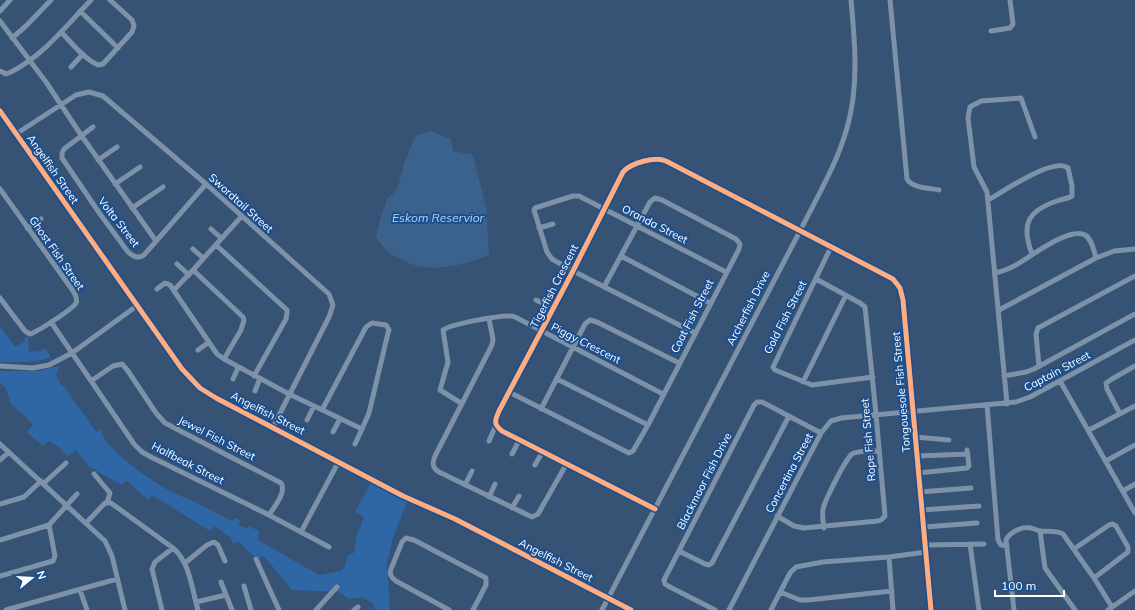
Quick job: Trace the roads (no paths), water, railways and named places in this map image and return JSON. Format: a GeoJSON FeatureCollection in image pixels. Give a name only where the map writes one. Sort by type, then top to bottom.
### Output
{"type":"FeatureCollection","features":[{"type":"Feature","properties":{"kind":"street"},"geometry":{"type":"LineString","coordinates":[[0,11],[10,0]]}},
{"type":"Feature","properties":{"kind":"street"},"geometry":{"type":"LineString","coordinates":[[12,38],[30,23],[51,0]]}},
{"type":"Feature","properties":{"kind":"street"},"geometry":{"type":"LineString","coordinates":[[0,71],[3,73],[8,73],[29,61],[45,49],[91,0]]}},
{"type":"Feature","properties":{"kind":"street"},"geometry":{"type":"LineString","coordinates":[[62,32],[94,63],[100,65],[105,62],[132,32],[134,24],[132,20],[110,0]]}},
{"type":"Feature","properties":{"kind":"street","name":"Archerfish Drive"},"geometry":{"type":"LineString","coordinates":[[602,610],[800,231],[836,157],[849,120],[853,96],[855,65],[851,0]]}},
{"type":"Feature","properties":{"kind":"street"},"geometry":{"type":"LineString","coordinates":[[890,0],[908,179],[910,183],[914,185],[939,190]]}},
{"type":"Feature","properties":{"kind":"street"},"geometry":{"type":"LineString","coordinates":[[991,31],[1010,28],[1012,24],[1010,0]]}},
{"type":"Feature","properties":{"kind":"street"},"geometry":{"type":"LineString","coordinates":[[80,11],[118,48]]}},
{"type":"Feature","properties":{"kind":"street"},"geometry":{"type":"LineString","coordinates":[[0,21],[46,82],[81,136],[156,241]]}},
{"type":"Feature","properties":{"kind":"street"},"geometry":{"type":"LineString","coordinates":[[71,67],[83,54]]}},
{"type":"Feature","properties":{"kind":"street","name":"Swordtail Street"},"geometry":{"type":"LineString","coordinates":[[16,134],[76,95],[85,92],[94,92],[103,96],[206,184],[241,217],[326,291],[332,301],[332,310],[273,427]]}},
{"type":"Feature","properties":{"kind":"street"},"geometry":{"type":"LineString","coordinates":[[1007,404],[988,200],[985,187],[974,167],[968,118],[970,107],[981,101],[1021,98],[1035,137]]}},
{"type":"Feature","properties":{"kind":"street","name":"Angelfish Street"},"geometry":{"type":"LineString","coordinates":[[0,111],[182,368],[196,384],[216,398],[339,461],[403,496],[455,519],[631,610]]}},
{"type":"Feature","properties":{"kind":"street"},"geometry":{"type":"LineString","coordinates":[[81,136],[94,127]]}},
{"type":"Feature","properties":{"kind":"street","name":"Volta Street"},"geometry":{"type":"LineString","coordinates":[[81,136],[64,149],[62,158],[128,252],[134,256],[143,256],[206,184]]}},
{"type":"Feature","properties":{"kind":"street"},"geometry":{"type":"LineString","coordinates":[[98,160],[117,147]]}},
{"type":"Feature","properties":{"kind":"street","name":"Tigerfish Crescent"},"geometry":{"type":"LineString","coordinates":[[489,441],[496,425],[497,415],[625,170],[634,165],[659,159],[666,161],[800,231]]}},
{"type":"Feature","properties":{"kind":"street"},"geometry":{"type":"LineString","coordinates":[[988,200],[1044,169],[1057,166],[1065,166],[1068,168],[1072,181],[1072,196],[1046,206],[1032,215],[1028,220],[1026,233],[1032,254]]}},
{"type":"Feature","properties":{"kind":"street"},"geometry":{"type":"LineString","coordinates":[[115,184],[140,167]]}},
{"type":"Feature","properties":{"kind":"street"},"geometry":{"type":"LineString","coordinates":[[132,208],[163,187]]}},
{"type":"Feature","properties":{"kind":"street","name":"Ghost Fish Street"},"geometry":{"type":"LineString","coordinates":[[0,189],[71,288],[76,298],[74,305],[51,322],[36,332],[28,333],[0,298]]}},
{"type":"Feature","properties":{"kind":"street","name":"Oranda Street"},"geometry":{"type":"LineString","coordinates":[[695,333],[573,271],[549,256],[534,209],[545,204],[580,196],[726,272]]}},
{"type":"Feature","properties":{"kind":"street","name":"Coat Fish Street"},"geometry":{"type":"LineString","coordinates":[[509,392],[629,452],[634,450],[726,272],[740,248],[738,241],[656,198],[651,200],[604,287]]}},
{"type":"Feature","properties":{"kind":"street"},"geometry":{"type":"LineString","coordinates":[[174,290],[241,217]]}},
{"type":"Feature","properties":{"kind":"street"},"geometry":{"type":"LineString","coordinates":[[27,228],[41,219]]}},
{"type":"Feature","properties":{"kind":"street"},"geometry":{"type":"LineString","coordinates":[[539,228],[553,224]]}},
{"type":"Feature","properties":{"kind":"street"},"geometry":{"type":"LineString","coordinates":[[211,229],[222,238]]}},
{"type":"Feature","properties":{"kind":"street","name":"Tongouesole Fish Street"},"geometry":{"type":"LineString","coordinates":[[800,231],[893,279],[900,288],[903,300],[931,610]]}},
{"type":"Feature","properties":{"kind":"street"},"geometry":{"type":"LineString","coordinates":[[995,274],[1061,238],[1082,234],[1088,238],[1096,258]]}},
{"type":"Feature","properties":{"kind":"street"},"geometry":{"type":"LineString","coordinates":[[216,245],[287,310],[288,313],[254,376]]}},
{"type":"Feature","properties":{"kind":"street","name":"Gold Fish Street"},"geometry":{"type":"LineString","coordinates":[[831,247],[773,365],[775,370],[809,385],[873,377]]}},
{"type":"Feature","properties":{"kind":"street"},"geometry":{"type":"LineString","coordinates":[[193,249],[204,258]]}},
{"type":"Feature","properties":{"kind":"street"},"geometry":{"type":"LineString","coordinates":[[998,310],[1096,258],[1114,251],[1135,249]]}},
{"type":"Feature","properties":{"kind":"street"},"geometry":{"type":"LineString","coordinates":[[621,256],[710,303]]}},
{"type":"Feature","properties":{"kind":"street"},"geometry":{"type":"LineString","coordinates":[[177,264],[189,275]]}},
{"type":"Feature","properties":{"kind":"street"},"geometry":{"type":"LineString","coordinates":[[193,270],[243,317],[244,320],[241,330],[224,359]]}},
{"type":"Feature","properties":{"kind":"street"},"geometry":{"type":"LineString","coordinates":[[1039,366],[1036,334],[1037,329],[1135,276]]}},
{"type":"Feature","properties":{"kind":"street","name":"Rope Fish Street"},"geometry":{"type":"LineString","coordinates":[[777,516],[799,528],[824,528],[878,521],[885,516],[873,377],[865,307],[816,279]]}},
{"type":"Feature","properties":{"kind":"street"},"geometry":{"type":"LineString","coordinates":[[157,289],[166,283],[169,284],[217,354],[224,359],[238,368],[289,394],[362,429]]}},
{"type":"Feature","properties":{"kind":"street"},"geometry":{"type":"LineString","coordinates":[[803,382],[846,295]]}},
{"type":"Feature","properties":{"kind":"street","name":"Tigerfish Crescent"},"geometry":{"type":"LineString","coordinates":[[536,300],[553,308]]}},
{"type":"Feature","properties":{"kind":"street"},"geometry":{"type":"LineString","coordinates":[[0,366],[33,368],[46,367],[72,353],[138,305]]}},
{"type":"Feature","properties":{"kind":"street"},"geometry":{"type":"LineString","coordinates":[[1004,376],[1026,372],[1039,366],[1135,314]]}},
{"type":"Feature","properties":{"kind":"street","name":"Piggy Crescent"},"geometry":{"type":"LineString","coordinates":[[461,403],[440,390],[448,362],[442,330],[452,326],[488,319],[513,317],[663,394]]}},
{"type":"Feature","properties":{"kind":"street"},"geometry":{"type":"LineString","coordinates":[[488,319],[493,339],[492,345],[461,403],[432,464],[437,471],[512,508],[534,517],[537,516],[567,463]]}},
{"type":"Feature","properties":{"kind":"street"},"geometry":{"type":"LineString","coordinates":[[541,409],[585,324],[592,320],[679,363]]}},
{"type":"Feature","properties":{"kind":"street","name":"Halfbeak Street"},"geometry":{"type":"LineString","coordinates":[[51,322],[134,444],[142,452],[269,515],[329,547]]}},
{"type":"Feature","properties":{"kind":"street"},"geometry":{"type":"LineString","coordinates":[[322,410],[366,327],[372,323],[384,324],[388,328],[388,333],[369,413],[355,444]]}},
{"type":"Feature","properties":{"kind":"street","name":"Captain Street"},"geometry":{"type":"LineString","coordinates":[[912,411],[1007,404],[1030,397],[1135,340]]}},
{"type":"Feature","properties":{"kind":"street"},"geometry":{"type":"LineString","coordinates":[[198,350],[209,342]]}},
{"type":"Feature","properties":{"kind":"street","name":"Jewel Fish Street"},"geometry":{"type":"LineString","coordinates":[[91,381],[113,366],[122,364],[156,413],[165,423],[281,483],[283,491],[269,515]]}},
{"type":"Feature","properties":{"kind":"street"},"geometry":{"type":"LineString","coordinates":[[1120,414],[1107,389],[1106,383],[1135,366]]}},
{"type":"Feature","properties":{"kind":"street"},"geometry":{"type":"LineString","coordinates":[[233,379],[238,368]]}},
{"type":"Feature","properties":{"kind":"street"},"geometry":{"type":"LineString","coordinates":[[255,391],[260,378]]}},
{"type":"Feature","properties":{"kind":"street"},"geometry":{"type":"LineString","coordinates":[[557,379],[648,425]]}},
{"type":"Feature","properties":{"kind":"street"},"geometry":{"type":"LineString","coordinates":[[1060,381],[1135,513]]}},
{"type":"Feature","properties":{"kind":"street","name":"Blackmoor Fish Drive"},"geometry":{"type":"LineString","coordinates":[[715,610],[665,584],[664,580],[754,405],[757,402],[761,402],[821,433]]}},
{"type":"Feature","properties":{"kind":"street"},"geometry":{"type":"LineString","coordinates":[[987,405],[998,540],[1001,545],[1007,546]]}},
{"type":"Feature","properties":{"kind":"street"},"geometry":{"type":"LineString","coordinates":[[307,420],[314,406]]}},
{"type":"Feature","properties":{"kind":"street"},"geometry":{"type":"LineString","coordinates":[[1089,430],[1135,406]]}},
{"type":"Feature","properties":{"kind":"street","name":"Concertina Street"},"geometry":{"type":"LineString","coordinates":[[729,610],[821,433],[828,424],[836,419],[912,411]]}},
{"type":"Feature","properties":{"kind":"street"},"geometry":{"type":"LineString","coordinates":[[679,551],[705,564],[709,565],[712,563],[789,416]]}},
{"type":"Feature","properties":{"kind":"street"},"geometry":{"type":"LineString","coordinates":[[332,432],[340,419]]}},
{"type":"Feature","properties":{"kind":"street"},"geometry":{"type":"LineString","coordinates":[[496,425],[502,431],[655,509]]}},
{"type":"Feature","properties":{"kind":"street"},"geometry":{"type":"LineString","coordinates":[[915,437],[949,440]]}},
{"type":"Feature","properties":{"kind":"street"},"geometry":{"type":"LineString","coordinates":[[512,454],[520,439]]}},
{"type":"Feature","properties":{"kind":"street"},"geometry":{"type":"LineString","coordinates":[[0,444],[107,544],[112,556],[116,579],[125,610]]}},
{"type":"Feature","properties":{"kind":"street"},"geometry":{"type":"LineString","coordinates":[[1106,461],[1135,445]]}},
{"type":"Feature","properties":{"kind":"street"},"geometry":{"type":"LineString","coordinates":[[535,465],[543,451]]}},
{"type":"Feature","properties":{"kind":"street"},"geometry":{"type":"LineString","coordinates":[[824,528],[824,504],[850,456],[855,453],[879,451]]}},
{"type":"Feature","properties":{"kind":"street"},"geometry":{"type":"LineString","coordinates":[[0,460],[9,452]]}},
{"type":"Feature","properties":{"kind":"street"},"geometry":{"type":"LineString","coordinates":[[917,456],[968,452],[969,466],[967,468],[918,473]]}},
{"type":"Feature","properties":{"kind":"street"},"geometry":{"type":"LineString","coordinates":[[302,532],[339,461]]}},
{"type":"Feature","properties":{"kind":"street"},"geometry":{"type":"LineString","coordinates":[[0,504],[24,497],[66,462]]}},
{"type":"Feature","properties":{"kind":"street"},"geometry":{"type":"LineString","coordinates":[[465,485],[472,471]]}},
{"type":"Feature","properties":{"kind":"street"},"geometry":{"type":"LineString","coordinates":[[94,474],[110,493],[107,503]]}},
{"type":"Feature","properties":{"kind":"street"},"geometry":{"type":"LineString","coordinates":[[489,497],[495,484]]}},
{"type":"Feature","properties":{"kind":"street"},"geometry":{"type":"LineString","coordinates":[[1122,491],[1135,484]]}},
{"type":"Feature","properties":{"kind":"street"},"geometry":{"type":"LineString","coordinates":[[920,492],[971,488]]}},
{"type":"Feature","properties":{"kind":"street"},"geometry":{"type":"LineString","coordinates":[[0,540],[49,526],[77,494]]}},
{"type":"Feature","properties":{"kind":"street"},"geometry":{"type":"LineString","coordinates":[[512,508],[519,496]]}},
{"type":"Feature","properties":{"kind":"street"},"geometry":{"type":"LineString","coordinates":[[86,523],[103,505],[107,503],[113,504],[173,548],[181,555],[185,563],[198,610]]}},
{"type":"Feature","properties":{"kind":"street"},"geometry":{"type":"LineString","coordinates":[[922,510],[979,506]]}},
{"type":"Feature","properties":{"kind":"street"},"geometry":{"type":"LineString","coordinates":[[924,527],[977,524]]}},
{"type":"Feature","properties":{"kind":"street"},"geometry":{"type":"LineString","coordinates":[[1074,549],[1109,525],[1113,524],[1116,526],[1128,547],[1128,552],[1094,578]]}},
{"type":"Feature","properties":{"kind":"street"},"geometry":{"type":"LineString","coordinates":[[0,576],[53,561],[55,556],[49,526]]}},
{"type":"Feature","properties":{"kind":"street"},"geometry":{"type":"LineString","coordinates":[[1014,610],[1007,538],[1014,531],[1021,528],[1030,527],[1040,531],[1058,531],[1063,534],[1094,578],[1110,609],[1135,591]]}},
{"type":"Feature","properties":{"kind":"street"},"geometry":{"type":"LineString","coordinates":[[1040,531],[1045,568],[1075,610]]}},
{"type":"Feature","properties":{"kind":"street"},"geometry":{"type":"LineString","coordinates":[[449,610],[391,577],[391,569],[402,542],[406,538],[414,540],[486,578],[486,585],[473,610]]}},
{"type":"Feature","properties":{"kind":"street"},"geometry":{"type":"LineString","coordinates":[[185,563],[207,545],[214,542],[218,545],[225,561]]}},
{"type":"Feature","properties":{"kind":"street"},"geometry":{"type":"LineString","coordinates":[[970,544],[979,610]]}},
{"type":"Feature","properties":{"kind":"street"},"geometry":{"type":"LineString","coordinates":[[925,545],[984,544]]}},
{"type":"Feature","properties":{"kind":"street"},"geometry":{"type":"LineString","coordinates":[[162,610],[152,569],[155,562],[173,548]]}},
{"type":"Feature","properties":{"kind":"street"},"geometry":{"type":"LineString","coordinates":[[771,610],[790,573],[793,569],[799,566],[823,562],[889,557],[926,552]]}},
{"type":"Feature","properties":{"kind":"street"},"geometry":{"type":"LineString","coordinates":[[889,557],[894,610]]}},
{"type":"Feature","properties":{"kind":"street"},"geometry":{"type":"LineString","coordinates":[[256,559],[279,610]]}},
{"type":"Feature","properties":{"kind":"street"},"geometry":{"type":"LineString","coordinates":[[6,610],[116,579]]}},
{"type":"Feature","properties":{"kind":"street"},"geometry":{"type":"LineString","coordinates":[[221,582],[232,610]]}},
{"type":"Feature","properties":{"kind":"street"},"geometry":{"type":"LineString","coordinates":[[244,586],[252,610]]}},
{"type":"Feature","properties":{"kind":"street"},"geometry":{"type":"LineString","coordinates":[[316,610],[337,587]]}},
{"type":"Feature","properties":{"kind":"street"},"geometry":{"type":"LineString","coordinates":[[80,590],[87,610]]}},
{"type":"Feature","properties":{"kind":"street"},"geometry":{"type":"LineString","coordinates":[[780,592],[800,600],[808,600],[892,591]]}},
{"type":"Feature","properties":{"kind":"street"},"geometry":{"type":"LineString","coordinates":[[196,602],[226,595]]}},
{"type":"Feature","properties":{"kind":"water","name":"Eskom Reservior"},"geometry":{"type":"Polygon","coordinates":[[[432,131],[451,139],[453,151],[473,155],[486,207],[489,255],[455,266],[433,268],[421,267],[392,255],[383,247],[376,237],[387,199],[395,192],[397,188],[405,160],[416,135],[432,131]]]}}]}
